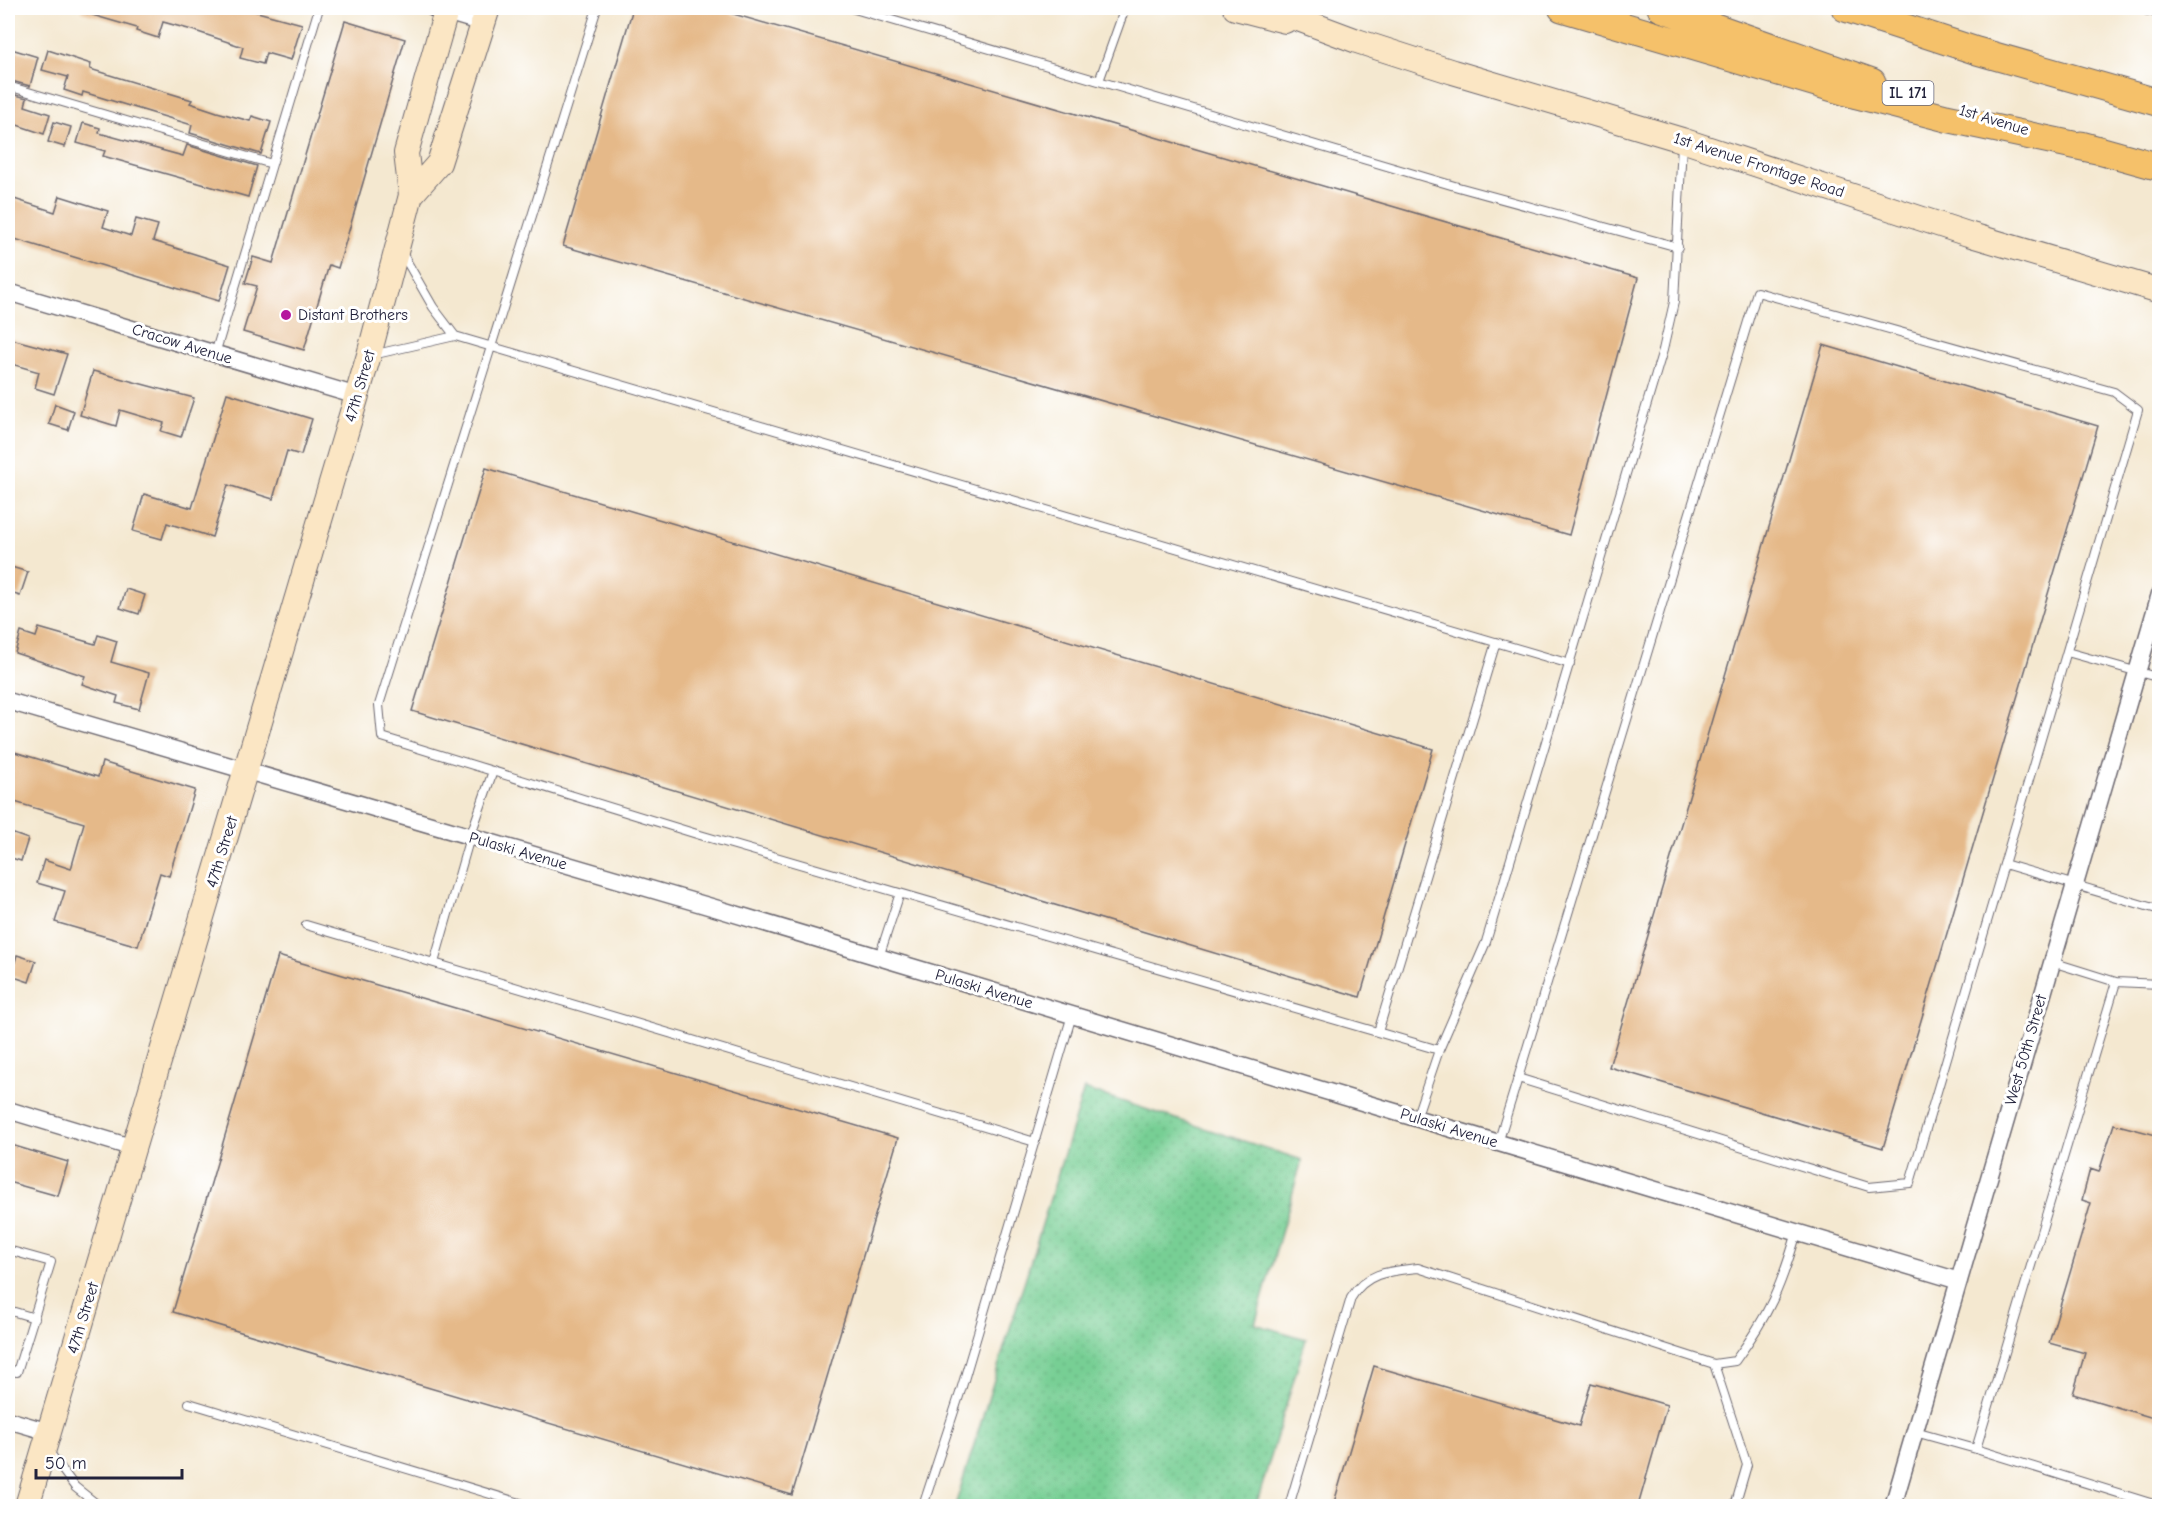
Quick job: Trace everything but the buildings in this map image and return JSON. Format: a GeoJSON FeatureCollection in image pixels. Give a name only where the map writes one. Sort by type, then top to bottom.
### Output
{"type":"FeatureCollection","features":[{"type":"Feature","properties":{"kind":"main road","name":"1st Avenue Frontage Road"},"geometry":{"type":"LineString","coordinates":[[1236,8],[1357,41],[1682,140],[1968,234],[2160,291]]}},
{"type":"Feature","properties":{"kind":"main road","name":"1st Avenue Frontage Road"},"geometry":{"type":"LineString","coordinates":[[1269,8],[1357,41]]}},
{"type":"Feature","properties":{"kind":"main road"},"geometry":{"type":"LineString","coordinates":[[1562,8],[1857,95],[1946,118],[2097,150]]}},
{"type":"Feature","properties":{"kind":"main road","name":"1st Avenue"},"geometry":{"type":"LineString","coordinates":[[1661,8],[1747,40],[1877,83],[2097,150],[2160,166]]}},
{"type":"Feature","properties":{"kind":"main road"},"geometry":{"type":"LineString","coordinates":[[1845,8],[1977,51],[2160,103]]}},
{"type":"Feature","properties":{"kind":"main road","name":"47th Street"},"geometry":{"type":"LineString","coordinates":[[27,1506],[369,356],[411,195],[406,153],[442,9]]}},
{"type":"Feature","properties":{"kind":"main road","name":"47th Street"},"geometry":{"type":"LineString","coordinates":[[411,195],[439,163],[485,15]]}},
{"type":"Feature","properties":{"kind":"street"},"geometry":{"type":"LineString","coordinates":[[442,9],[485,15]]}},
{"type":"Feature","properties":{"kind":"street","name":"Cracow Avenue"},"geometry":{"type":"LineString","coordinates":[[8,292],[357,396]]}},
{"type":"Feature","properties":{"kind":"street","name":"West 50th Street"},"geometry":{"type":"LineString","coordinates":[[1893,1506],[2160,594]]}},
{"type":"Feature","properties":{"kind":"street","name":"Pulaski Avenue"},"geometry":{"type":"LineString","coordinates":[[8,701],[879,957],[1959,1281]]}},
{"type":"Feature","properties":{"kind":"street"},"geometry":{"type":"LineString","coordinates":[[8,1110],[134,1148]]}},
{"type":"Feature","properties":{"kind":"street"},"geometry":{"type":"LineString","coordinates":[[8,1420],[47,1439]]}},
{"type":"Feature","properties":{"kind":"lane"},"geometry":{"type":"LineString","coordinates":[[215,354],[319,8]]}},
{"type":"Feature","properties":{"kind":"lane"},"geometry":{"type":"LineString","coordinates":[[597,8],[380,705],[382,737],[900,894],[1439,1050]]}},
{"type":"Feature","properties":{"kind":"lane"},"geometry":{"type":"LineString","coordinates":[[851,8],[1458,186],[1678,247]]}},
{"type":"Feature","properties":{"kind":"lane"},"geometry":{"type":"LineString","coordinates":[[1099,81],[1125,8]]}},
{"type":"Feature","properties":{"kind":"lane"},"geometry":{"type":"LineString","coordinates":[[2136,8],[2160,14]]}},
{"type":"Feature","properties":{"kind":"lane"},"geometry":{"type":"LineString","coordinates":[[8,86],[272,164]]}},
{"type":"Feature","properties":{"kind":"lane"},"geometry":{"type":"LineString","coordinates":[[1416,1118],[1439,1050],[1486,942],[1663,350],[1674,302],[1682,140]]}},
{"type":"Feature","properties":{"kind":"lane"},"geometry":{"type":"LineString","coordinates":[[398,246],[433,307],[454,336]]}},
{"type":"Feature","properties":{"kind":"lane"},"geometry":{"type":"LineString","coordinates":[[1498,1143],[1757,292],[2115,392],[2138,410],[1910,1183],[1869,1187],[1518,1078]]}},
{"type":"Feature","properties":{"kind":"lane"},"geometry":{"type":"LineString","coordinates":[[369,356],[454,336],[1570,664]]}},
{"type":"Feature","properties":{"kind":"lane"},"geometry":{"type":"LineString","coordinates":[[1378,1032],[1496,642]]}},
{"type":"Feature","properties":{"kind":"lane"},"geometry":{"type":"LineString","coordinates":[[2067,651],[2160,678]]}},
{"type":"Feature","properties":{"kind":"lane"},"geometry":{"type":"LineString","coordinates":[[434,963],[470,837],[493,771]]}},
{"type":"Feature","properties":{"kind":"lane"},"geometry":{"type":"LineString","coordinates":[[2004,864],[2160,910]]}},
{"type":"Feature","properties":{"kind":"lane"},"geometry":{"type":"LineString","coordinates":[[879,957],[900,894]]}},
{"type":"Feature","properties":{"kind":"lane"},"geometry":{"type":"LineString","coordinates":[[306,925],[1035,1142]]}},
{"type":"Feature","properties":{"kind":"lane"},"geometry":{"type":"LineString","coordinates":[[2052,962],[2116,982],[2160,984]]}},
{"type":"Feature","properties":{"kind":"lane"},"geometry":{"type":"LineString","coordinates":[[1976,1449],[2116,982]]}},
{"type":"Feature","properties":{"kind":"lane"},"geometry":{"type":"LineString","coordinates":[[923,1506],[1072,1015]]}},
{"type":"Feature","properties":{"kind":"lane"},"geometry":{"type":"LineString","coordinates":[[1289,1506],[1351,1298],[1358,1285],[1383,1272],[1418,1268],[1714,1364],[1735,1361],[1761,1326],[1783,1282],[1797,1232]]}},
{"type":"Feature","properties":{"kind":"lane"},"geometry":{"type":"LineString","coordinates":[[8,1250],[51,1262],[17,1372],[8,1370]]}},
{"type":"Feature","properties":{"kind":"lane"},"geometry":{"type":"LineString","coordinates":[[8,1310],[35,1318]]}},
{"type":"Feature","properties":{"kind":"lane"},"geometry":{"type":"LineString","coordinates":[[1714,1364],[1747,1465],[1735,1506]]}},
{"type":"Feature","properties":{"kind":"lane"},"geometry":{"type":"LineString","coordinates":[[189,1403],[530,1506]]}},
{"type":"Feature","properties":{"kind":"lane"},"geometry":{"type":"LineString","coordinates":[[1915,1432],[2160,1506]]}},
{"type":"Feature","properties":{"kind":"lane"},"geometry":{"type":"LineString","coordinates":[[47,1439],[75,1487],[99,1506]]}},
{"type":"Feature","properties":{"kind":"green space"},"geometry":{"type":"Polygon","coordinates":[[[1084,1089],[1302,1160],[1255,1324],[1306,1339],[1256,1506],[955,1506],[1084,1089]]]}},
{"type":"Feature","properties":{"kind":"place","name":"Distant Brothers"},"geometry":{"type":"Point","coordinates":[286,315]}}]}
